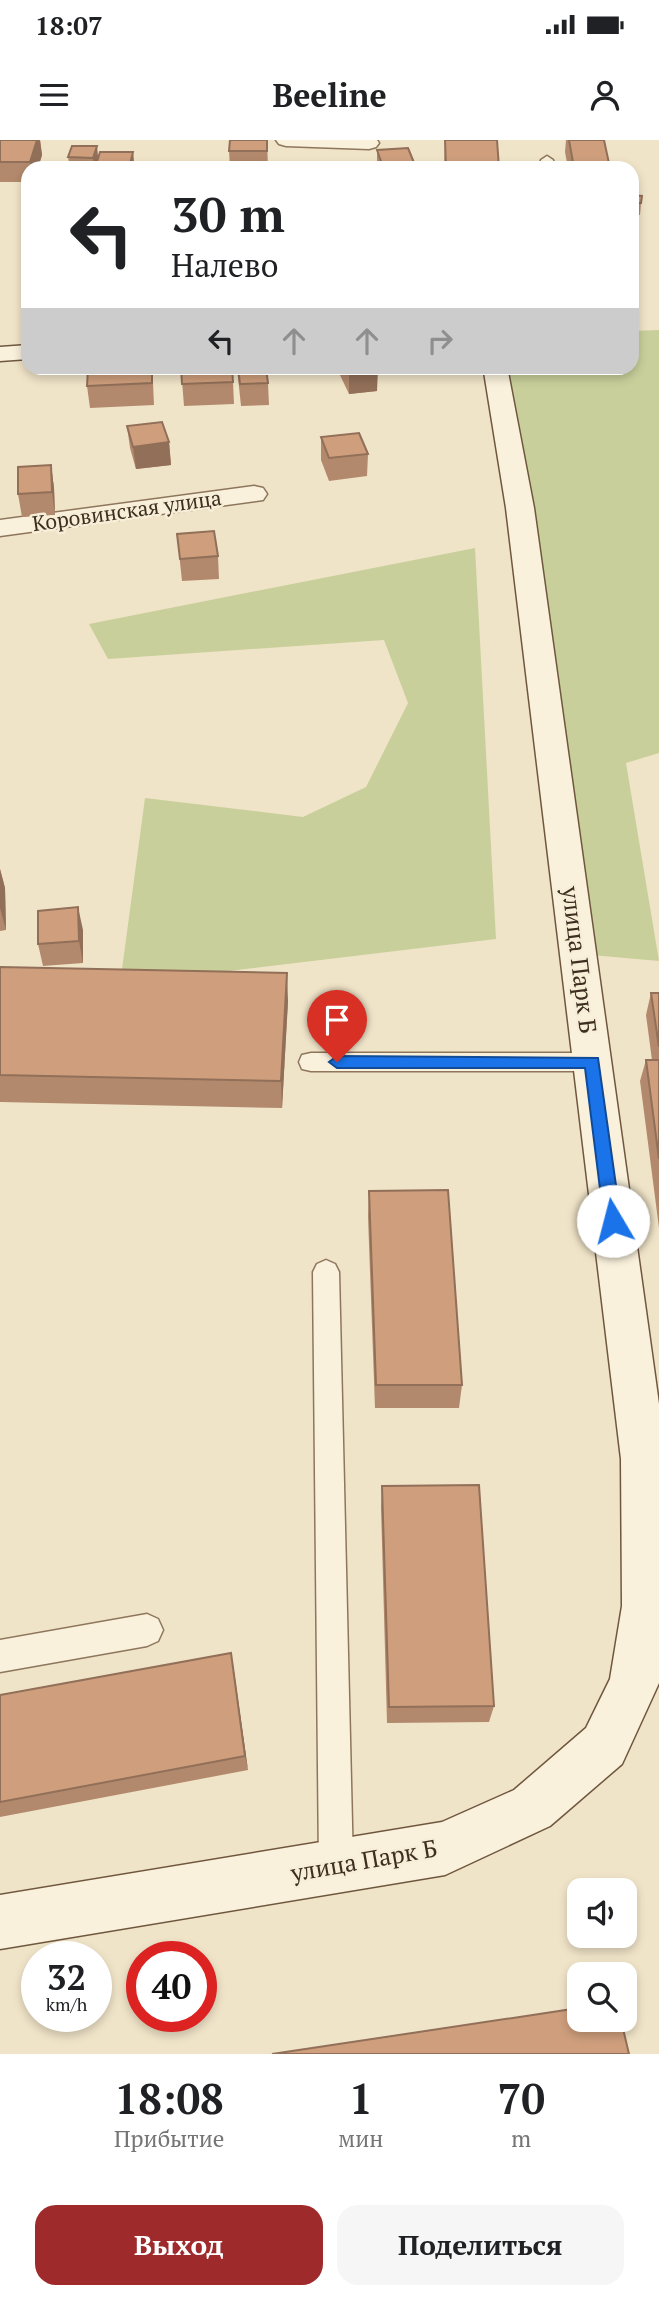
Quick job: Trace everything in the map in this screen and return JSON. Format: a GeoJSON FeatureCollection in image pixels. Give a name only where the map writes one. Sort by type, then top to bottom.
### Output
{"type":"FeatureCollection","features":[{"type":"Feature","properties":{"kind":"street"},"geometry":{"type":"LineString","coordinates":[[286,140],[369,143]]}},
{"type":"Feature","properties":{"kind":"street"},"geometry":{"type":"LineString","coordinates":[[0,354],[21,352]]}},
{"type":"Feature","properties":{"kind":"street","name":"улица Парк Б"},"geometry":{"type":"LineString","coordinates":[[0,1923],[445,1847],[532,1808],[604,1746],[634,1683],[646,1606],[644,1458],[520,508],[497,375]]}},
{"type":"Feature","properties":{"kind":"street","name":"Коровинская улица"},"geometry":{"type":"LineString","coordinates":[[0,528],[254,494]]}},
{"type":"Feature","properties":{"kind":"lane"},"geometry":{"type":"LineString","coordinates":[[311,1062],[592,1062]]}},
{"type":"Feature","properties":{"kind":"lane"},"geometry":{"type":"LineString","coordinates":[[326,1272],[336,1866]]}},
{"type":"Feature","properties":{"kind":"lane"},"geometry":{"type":"LineString","coordinates":[[0,1656],[147,1630]]}},
{"type":"Feature","properties":{"kind":"green space"},"geometry":{"type":"Polygon","coordinates":[[[659,330],[659,753],[626,763],[659,961],[591,955],[507,375],[639,375],[639,331],[659,330]]]}},
{"type":"Feature","properties":{"kind":"green space"},"geometry":{"type":"Polygon","coordinates":[[[475,548],[496,939],[120,984],[145,798],[303,817],[366,787],[408,703],[384,640],[108,659],[89,624],[475,548]]]}},
{"type":"Feature","properties":{"kind":"building"},"geometry":{"type":"Polygon","coordinates":[[[0,140],[37,140],[30,161],[0,162],[0,140]]]}},
{"type":"Feature","properties":{"kind":"building"},"geometry":{"type":"Polygon","coordinates":[[[230,140],[267,140],[267,151],[229,151],[230,140]]]}},
{"type":"Feature","properties":{"kind":"building"},"geometry":{"type":"Polygon","coordinates":[[[445,140],[497,140],[498,161],[446,161],[445,140]]]}},
{"type":"Feature","properties":{"kind":"building"},"geometry":{"type":"Polygon","coordinates":[[[569,140],[604,140],[608,161],[573,161],[569,140]]]}},
{"type":"Feature","properties":{"kind":"building"},"geometry":{"type":"Polygon","coordinates":[[[72,146],[97,146],[93,158],[68,157],[72,146]]]}},
{"type":"Feature","properties":{"kind":"building"},"geometry":{"type":"Polygon","coordinates":[[[408,148],[413,161],[381,161],[377,150],[408,148]]]}},
{"type":"Feature","properties":{"kind":"building"},"geometry":{"type":"Polygon","coordinates":[[[100,152],[133,152],[131,161],[97,161],[100,152]]]}},
{"type":"Feature","properties":{"kind":"building"},"geometry":{"type":"Polygon","coordinates":[[[88,375],[152,375],[152,383],[87,386],[88,375]]]}},
{"type":"Feature","properties":{"kind":"building"},"geometry":{"type":"Polygon","coordinates":[[[181,375],[232,375],[233,382],[182,384],[181,375]]]}},
{"type":"Feature","properties":{"kind":"building"},"geometry":{"type":"Polygon","coordinates":[[[239,375],[267,375],[268,383],[240,384],[239,375]]]}},
{"type":"Feature","properties":{"kind":"building"},"geometry":{"type":"Polygon","coordinates":[[[162,422],[169,442],[133,447],[127,426],[162,422]]]}},
{"type":"Feature","properties":{"kind":"building"},"geometry":{"type":"Polygon","coordinates":[[[359,433],[368,454],[329,458],[321,437],[359,433]]]}},
{"type":"Feature","properties":{"kind":"building"},"geometry":{"type":"Polygon","coordinates":[[[51,465],[52,492],[18,494],[18,467],[51,465]]]}},
{"type":"Feature","properties":{"kind":"building"},"geometry":{"type":"Polygon","coordinates":[[[214,531],[218,556],[180,559],[177,534],[214,531]]]}},
{"type":"Feature","properties":{"kind":"building"},"geometry":{"type":"Polygon","coordinates":[[[78,907],[79,941],[38,944],[38,911],[78,907]]]}},
{"type":"Feature","properties":{"kind":"building"},"geometry":{"type":"Polygon","coordinates":[[[0,967],[287,973],[281,1081],[0,1075],[0,967]]]}},
{"type":"Feature","properties":{"kind":"building"},"geometry":{"type":"Polygon","coordinates":[[[651,993],[659,993],[659,1047],[651,993]]]}},
{"type":"Feature","properties":{"kind":"building"},"geometry":{"type":"Polygon","coordinates":[[[646,1060],[659,1060],[659,1159],[646,1060]]]}},
{"type":"Feature","properties":{"kind":"building"},"geometry":{"type":"Polygon","coordinates":[[[448,1190],[462,1385],[376,1385],[369,1191],[448,1190]]]}},
{"type":"Feature","properties":{"kind":"building"},"geometry":{"type":"Polygon","coordinates":[[[479,1485],[494,1706],[389,1707],[382,1486],[479,1485]]]}},
{"type":"Feature","properties":{"kind":"building"},"geometry":{"type":"Polygon","coordinates":[[[231,1653],[245,1756],[0,1802],[0,1695],[231,1653]]]}},
{"type":"Feature","properties":{"kind":"building"},"geometry":{"type":"Polygon","coordinates":[[[567,2010],[567,2032],[624,2032],[629,2054],[272,2054],[567,2010]]]}},
{"type":"Feature","properties":{"kind":"route"},"geometry":{"type":"LineString","coordinates":[[337,1062],[592,1062],[613,1221]]}}]}
